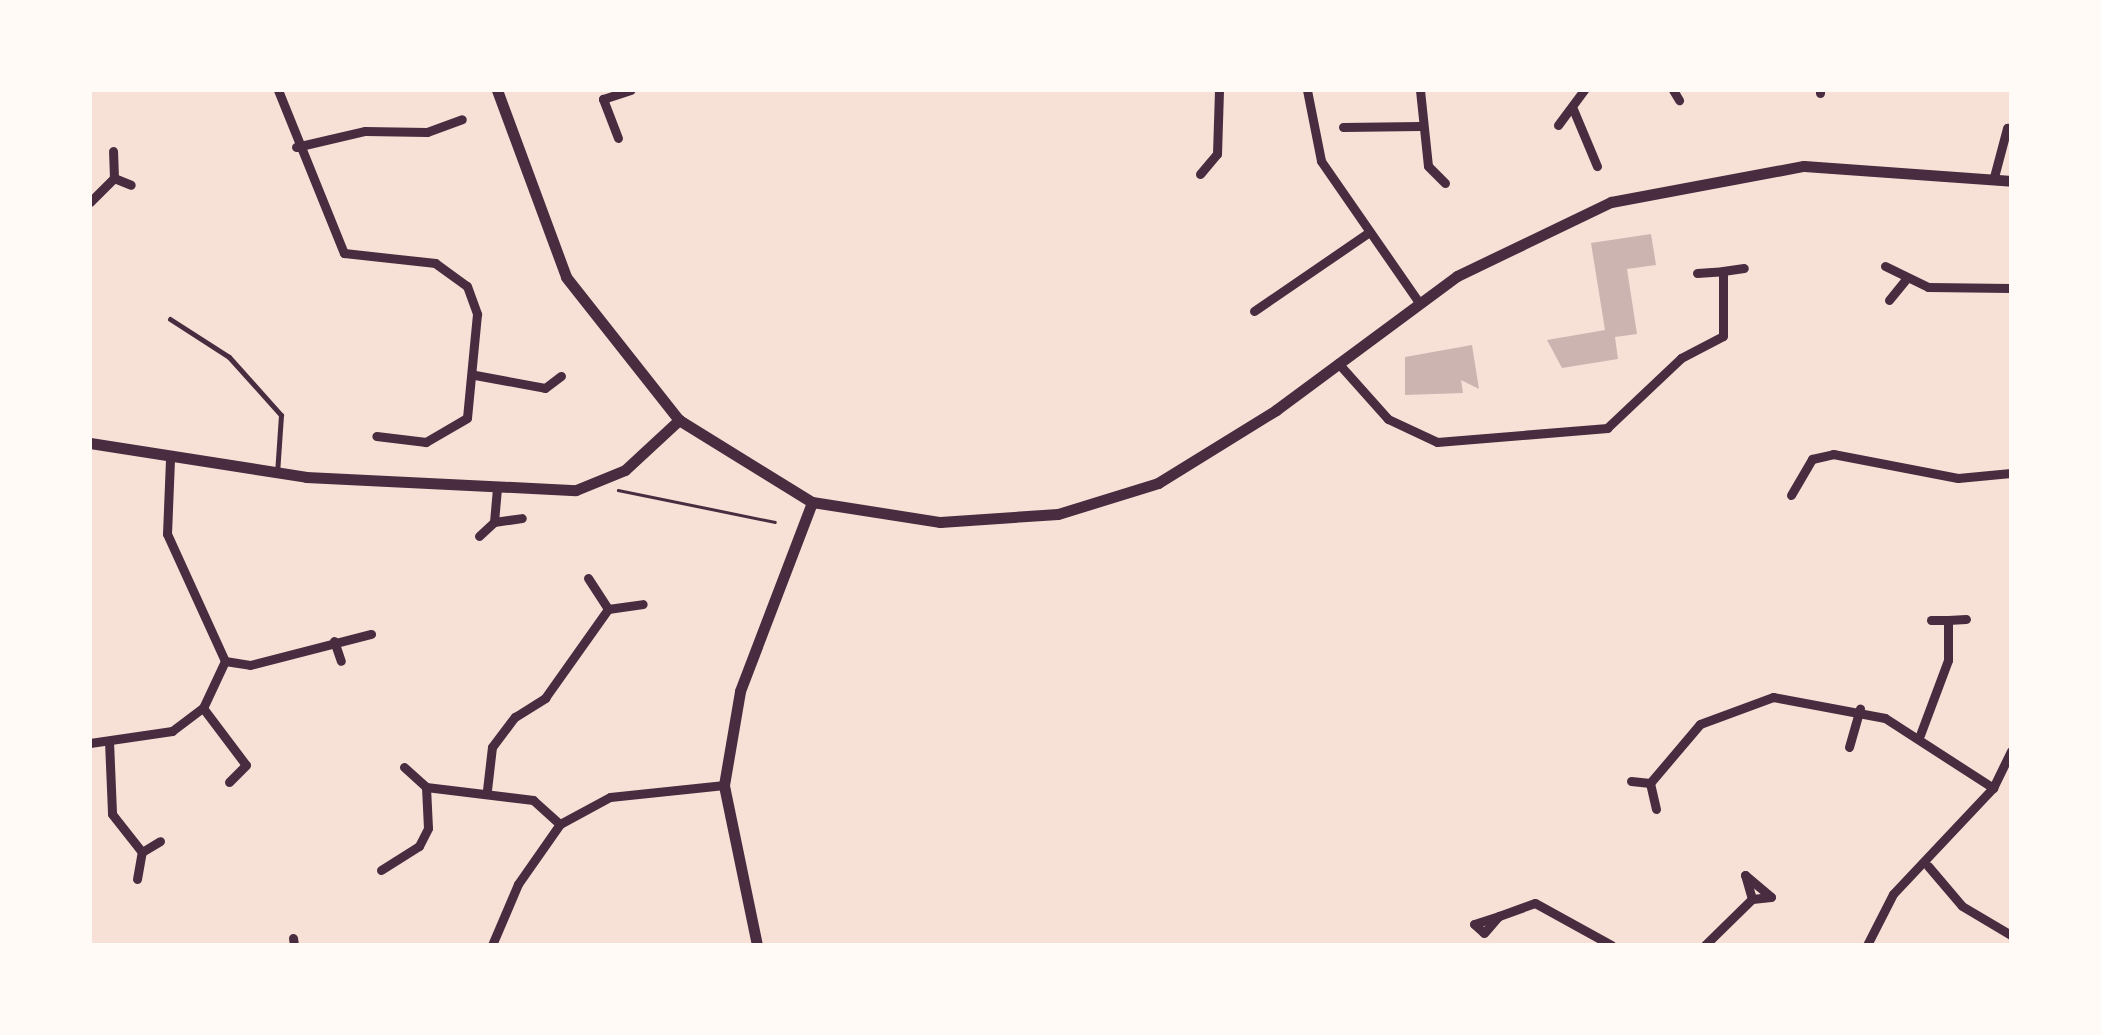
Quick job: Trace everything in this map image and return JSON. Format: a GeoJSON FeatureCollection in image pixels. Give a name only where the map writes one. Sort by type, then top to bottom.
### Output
{"type":"FeatureCollection","features":[{"type":"Feature","properties":{"kind":"street"},"geometry":{"type":"LineString","coordinates":[[278,90],[296,147],[338,222],[344,252],[454,273],[477,314],[475,375],[467,418],[426,442],[376,436]]}},
{"type":"Feature","properties":{"kind":"street"},"geometry":{"type":"LineString","coordinates":[[497,90],[566,277],[679,420],[812,502],[940,522],[1058,514],[1190,466],[1418,302],[1549,227],[1676,185],[1847,164],[2011,181]]}},
{"type":"Feature","properties":{"kind":"street"},"geometry":{"type":"LineString","coordinates":[[618,138],[603,99],[631,90]]}},
{"type":"Feature","properties":{"kind":"street"},"geometry":{"type":"LineString","coordinates":[[1200,174],[1217,154],[1219,90]]}},
{"type":"Feature","properties":{"kind":"street"},"geometry":{"type":"LineString","coordinates":[[1307,90],[1320,161],[1418,302]]}},
{"type":"Feature","properties":{"kind":"street"},"geometry":{"type":"LineString","coordinates":[[1420,90],[1420,126],[1428,166],[1446,184]]}},
{"type":"Feature","properties":{"kind":"street"},"geometry":{"type":"LineString","coordinates":[[1558,125],[1581,90]]}},
{"type":"Feature","properties":{"kind":"street"},"geometry":{"type":"LineString","coordinates":[[1572,109],[1597,166]]}},
{"type":"Feature","properties":{"kind":"street"},"geometry":{"type":"LineString","coordinates":[[296,147],[365,131],[427,132],[462,119]]}},
{"type":"Feature","properties":{"kind":"street"},"geometry":{"type":"LineString","coordinates":[[1343,127],[1420,126]]}},
{"type":"Feature","properties":{"kind":"street"},"geometry":{"type":"LineString","coordinates":[[1994,177],[2007,128]]}},
{"type":"Feature","properties":{"kind":"street"},"geometry":{"type":"LineString","coordinates":[[90,202],[114,178],[113,151]]}},
{"type":"Feature","properties":{"kind":"street"},"geometry":{"type":"LineString","coordinates":[[1418,172],[1428,166]]}},
{"type":"Feature","properties":{"kind":"street"},"geometry":{"type":"LineString","coordinates":[[114,178],[131,185]]}},
{"type":"Feature","properties":{"kind":"street"},"geometry":{"type":"LineString","coordinates":[[1254,310],[1368,234]]}},
{"type":"Feature","properties":{"kind":"street"},"geometry":{"type":"LineString","coordinates":[[1885,266],[1905,280],[2011,288]]}},
{"type":"Feature","properties":{"kind":"street"},"geometry":{"type":"LineString","coordinates":[[1697,273],[1744,268]]}},
{"type":"Feature","properties":{"kind":"street"},"geometry":{"type":"LineString","coordinates":[[1338,362],[1388,419],[1428,440],[1606,428],[1682,358],[1723,336],[1723,271]]}},
{"type":"Feature","properties":{"kind":"street"},"geometry":{"type":"LineString","coordinates":[[1889,300],[1905,280]]}},
{"type":"Feature","properties":{"kind":"street"},"geometry":{"type":"LineString","coordinates":[[475,375],[544,388],[561,376]]}},
{"type":"Feature","properties":{"kind":"street"},"geometry":{"type":"LineString","coordinates":[[90,443],[277,474],[576,490],[625,470],[679,420]]}},
{"type":"Feature","properties":{"kind":"street"},"geometry":{"type":"LineString","coordinates":[[1791,495],[1812,459],[1832,454],[1958,478],[2011,473]]}},
{"type":"Feature","properties":{"kind":"street"},"geometry":{"type":"LineString","coordinates":[[170,459],[166,534],[225,661]]}},
{"type":"Feature","properties":{"kind":"street"},"geometry":{"type":"LineString","coordinates":[[494,522],[497,488]]}},
{"type":"Feature","properties":{"kind":"street"},"geometry":{"type":"LineString","coordinates":[[758,945],[724,785],[740,691],[812,502]]}},
{"type":"Feature","properties":{"kind":"street"},"geometry":{"type":"LineString","coordinates":[[480,536],[494,522],[522,518]]}},
{"type":"Feature","properties":{"kind":"street"},"geometry":{"type":"LineString","coordinates":[[588,578],[608,609]]}},
{"type":"Feature","properties":{"kind":"street"},"geometry":{"type":"LineString","coordinates":[[487,790],[492,746],[545,698],[608,609],[643,604]]}},
{"type":"Feature","properties":{"kind":"street"},"geometry":{"type":"LineString","coordinates":[[1932,620],[1966,620]]}},
{"type":"Feature","properties":{"kind":"street"},"geometry":{"type":"LineString","coordinates":[[1920,735],[1948,660],[1948,620]]}},
{"type":"Feature","properties":{"kind":"street"},"geometry":{"type":"LineString","coordinates":[[225,661],[250,666],[371,634]]}},
{"type":"Feature","properties":{"kind":"street"},"geometry":{"type":"LineString","coordinates":[[334,642],[341,661]]}},
{"type":"Feature","properties":{"kind":"street"},"geometry":{"type":"LineString","coordinates":[[90,743],[172,731],[203,708],[225,661]]}},
{"type":"Feature","properties":{"kind":"street"},"geometry":{"type":"LineString","coordinates":[[1650,783],[1700,724],[1730,707],[1773,696],[1860,708],[1920,735],[1993,788]]}},
{"type":"Feature","properties":{"kind":"street"},"geometry":{"type":"LineString","coordinates":[[203,708],[246,764],[248,776]]}},
{"type":"Feature","properties":{"kind":"street"},"geometry":{"type":"LineString","coordinates":[[1849,747],[1860,708]]}},
{"type":"Feature","properties":{"kind":"street"},"geometry":{"type":"LineString","coordinates":[[109,740],[112,814],[142,852],[138,880]]}},
{"type":"Feature","properties":{"kind":"street"},"geometry":{"type":"LineString","coordinates":[[1866,945],[1893,894],[1928,866],[1993,788],[2011,752]]}},
{"type":"Feature","properties":{"kind":"street"},"geometry":{"type":"LineString","coordinates":[[229,782],[246,764]]}},
{"type":"Feature","properties":{"kind":"street"},"geometry":{"type":"LineString","coordinates":[[404,768],[426,787],[487,790],[532,800],[560,824]]}},
{"type":"Feature","properties":{"kind":"street"},"geometry":{"type":"LineString","coordinates":[[1631,781],[1650,783]]}},
{"type":"Feature","properties":{"kind":"street"},"geometry":{"type":"LineString","coordinates":[[1650,783],[1656,810]]}},
{"type":"Feature","properties":{"kind":"street"},"geometry":{"type":"LineString","coordinates":[[492,945],[518,884],[560,824],[610,797],[724,785]]}},
{"type":"Feature","properties":{"kind":"street"},"geometry":{"type":"LineString","coordinates":[[381,870],[397,868],[428,828],[426,787]]}},
{"type":"Feature","properties":{"kind":"street"},"geometry":{"type":"LineString","coordinates":[[142,852],[160,840]]}},
{"type":"Feature","properties":{"kind":"street"},"geometry":{"type":"LineString","coordinates":[[1928,866],[1962,906],[2011,935]]}},
{"type":"Feature","properties":{"kind":"street"},"geometry":{"type":"LineString","coordinates":[[1705,945],[1752,900],[1771,897],[1745,875],[1752,900]]}},
{"type":"Feature","properties":{"kind":"street"},"geometry":{"type":"LineString","coordinates":[[1484,933],[1499,916],[1535,903],[1612,945]]}},
{"type":"Feature","properties":{"kind":"lane"},"geometry":{"type":"LineString","coordinates":[[170,320],[229,357],[281,415],[277,474]]}},
{"type":"Feature","properties":{"kind":"path"},"geometry":{"type":"LineString","coordinates":[[612,488],[774,522]]}},
{"type":"Feature","properties":{"kind":"building"},"geometry":{"type":"Polygon","coordinates":[[[1651,234],[1656,265],[1627,269],[1637,334],[1615,337],[1618,359],[1562,368],[1547,340],[1605,330],[1591,243],[1651,234]]]}},
{"type":"Feature","properties":{"kind":"building"},"geometry":{"type":"Polygon","coordinates":[[[1472,345],[1479,389],[1461,380],[1463,393],[1405,395],[1405,357],[1472,345]]]}}]}
